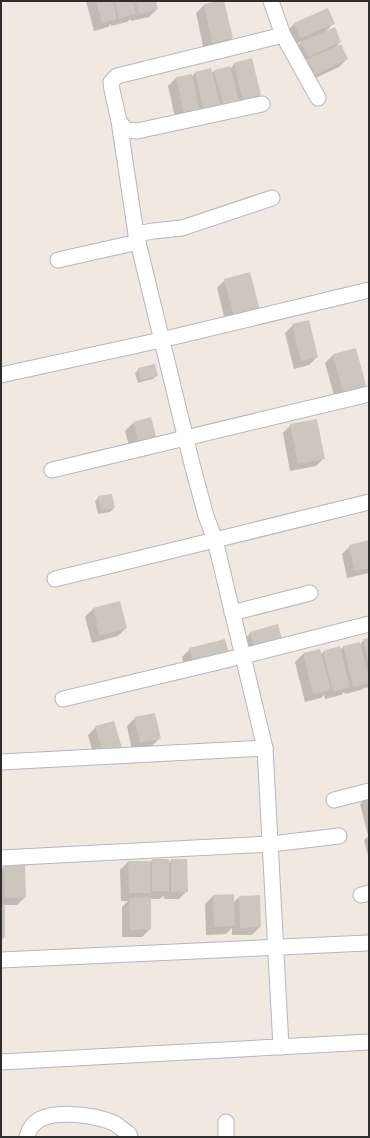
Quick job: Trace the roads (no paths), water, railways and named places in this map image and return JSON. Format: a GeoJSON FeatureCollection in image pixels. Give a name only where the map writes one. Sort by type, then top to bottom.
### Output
{"type":"FeatureCollection","features":[{"type":"Feature","properties":{"kind":"street"},"geometry":{"type":"LineString","coordinates":[[271,1],[283,35],[318,98]]}},
{"type":"Feature","properties":{"kind":"street"},"geometry":{"type":"LineString","coordinates":[[281,1047],[265,748],[215,540],[206,516],[161,340],[137,238],[119,121],[111,82],[117,76],[283,35]]}},
{"type":"Feature","properties":{"kind":"street"},"geometry":{"type":"LineString","coordinates":[[119,121],[126,130],[137,131],[262,104]]}},
{"type":"Feature","properties":{"kind":"street"},"geometry":{"type":"LineString","coordinates":[[58,260],[137,238],[153,231],[182,228],[272,198]]}},
{"type":"Feature","properties":{"kind":"street"},"geometry":{"type":"LineString","coordinates":[[1,375],[161,340],[369,290]]}},
{"type":"Feature","properties":{"kind":"street"},"geometry":{"type":"LineString","coordinates":[[52,470],[369,394]]}},
{"type":"Feature","properties":{"kind":"street"},"geometry":{"type":"LineString","coordinates":[[55,579],[369,502]]}},
{"type":"Feature","properties":{"kind":"street"},"geometry":{"type":"LineString","coordinates":[[232,613],[310,593]]}},
{"type":"Feature","properties":{"kind":"street"},"geometry":{"type":"LineString","coordinates":[[63,699],[369,624]]}},
{"type":"Feature","properties":{"kind":"street"},"geometry":{"type":"LineString","coordinates":[[1,762],[265,748]]}},
{"type":"Feature","properties":{"kind":"street"},"geometry":{"type":"LineString","coordinates":[[334,800],[369,791]]}},
{"type":"Feature","properties":{"kind":"street"},"geometry":{"type":"LineString","coordinates":[[1,858],[270,844],[339,836]]}},
{"type":"Feature","properties":{"kind":"street"},"geometry":{"type":"LineString","coordinates":[[1,960],[367,943]]}},
{"type":"Feature","properties":{"kind":"street"},"geometry":{"type":"LineString","coordinates":[[1,1062],[369,1042]]}},
{"type":"Feature","properties":{"kind":"street"},"geometry":{"type":"LineString","coordinates":[[27,1137],[32,1126],[41,1118],[52,1114],[86,1115],[114,1123],[129,1134],[130,1137]]}}]}
